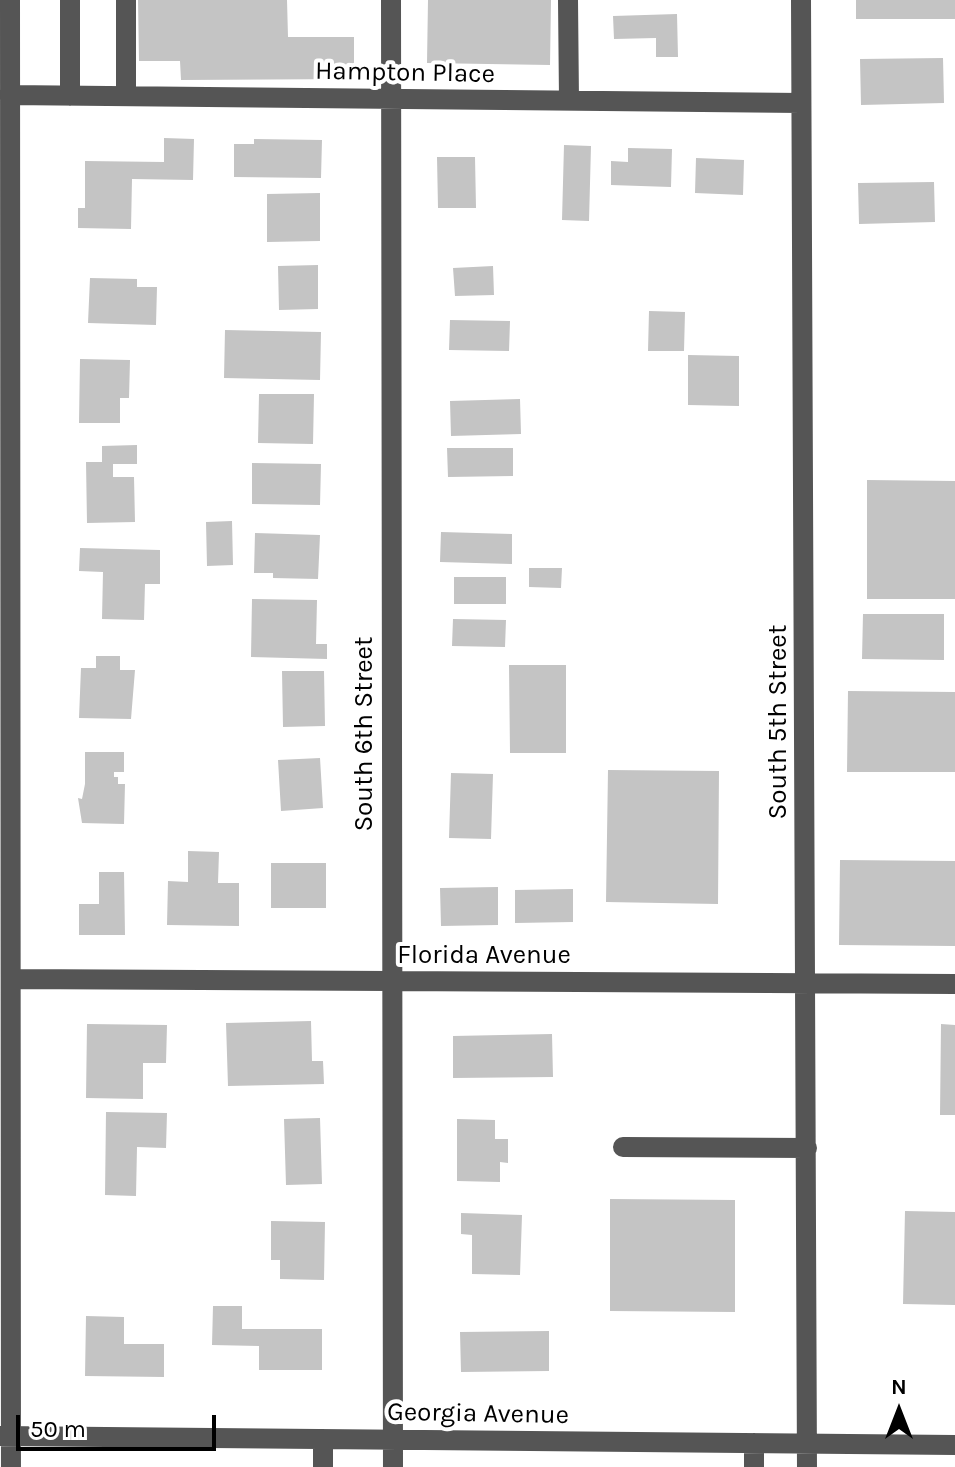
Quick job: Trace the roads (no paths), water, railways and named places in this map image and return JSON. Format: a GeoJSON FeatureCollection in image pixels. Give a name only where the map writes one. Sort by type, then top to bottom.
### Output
{"type":"FeatureCollection","features":[{"type":"Feature","properties":{"kind":"street"},"geometry":{"type":"LineString","coordinates":[[10,0],[5,434],[6,861],[13,979],[5,1436],[11,1467]]}},
{"type":"Feature","properties":{"kind":"street"},"geometry":{"type":"LineString","coordinates":[[70,0],[70,96]]}},
{"type":"Feature","properties":{"kind":"street"},"geometry":{"type":"LineString","coordinates":[[126,0],[126,96]]}},
{"type":"Feature","properties":{"kind":"street","name":"South 6th Street"},"geometry":{"type":"LineString","coordinates":[[391,0],[393,1467]]}},
{"type":"Feature","properties":{"kind":"street"},"geometry":{"type":"LineString","coordinates":[[568,0],[569,100]]}},
{"type":"Feature","properties":{"kind":"street","name":"South 5th Street"},"geometry":{"type":"LineString","coordinates":[[801,0],[807,1467]]}},
{"type":"Feature","properties":{"kind":"street","name":"Hampton Place"},"geometry":{"type":"LineString","coordinates":[[9,95],[801,103]]}},
{"type":"Feature","properties":{"kind":"street","name":"Florida Avenue"},"geometry":{"type":"LineString","coordinates":[[13,979],[955,984]]}},
{"type":"Feature","properties":{"kind":"street"},"geometry":{"type":"LineString","coordinates":[[623,1147],[807,1148]]}},
{"type":"Feature","properties":{"kind":"street","name":"Georgia Avenue"},"geometry":{"type":"LineString","coordinates":[[5,1436],[955,1445]]}},
{"type":"Feature","properties":{"kind":"street"},"geometry":{"type":"LineString","coordinates":[[323,1439],[323,1467]]}},
{"type":"Feature","properties":{"kind":"street"},"geometry":{"type":"LineString","coordinates":[[754,1443],[754,1467]]}}]}
